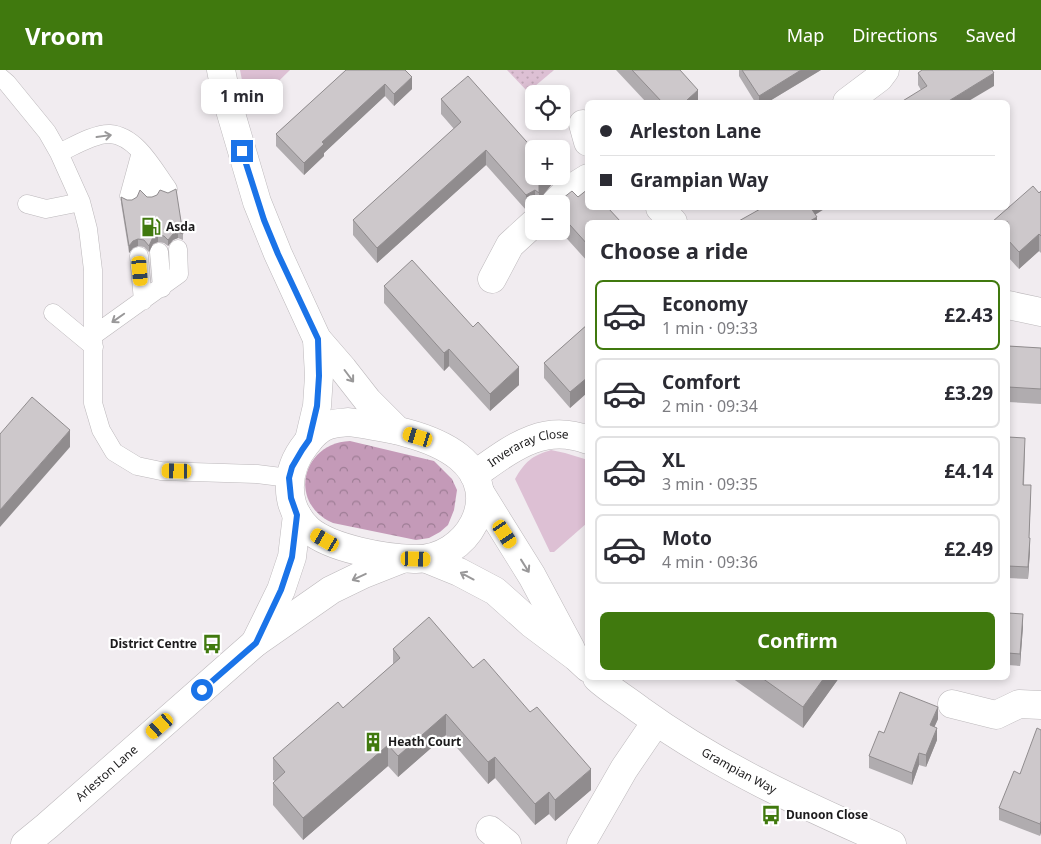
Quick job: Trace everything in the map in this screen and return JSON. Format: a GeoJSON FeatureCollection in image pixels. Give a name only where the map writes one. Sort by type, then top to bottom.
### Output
{"type":"FeatureCollection","features":[{"type":"Feature","properties":{"kind":"street"},"geometry":{"type":"LineString","coordinates":[[221,70],[227,100],[258,202],[278,254],[318,339],[368,401],[396,430]]}},
{"type":"Feature","properties":{"kind":"street"},"geometry":{"type":"LineString","coordinates":[[850,100],[879,78],[885,70]]}},
{"type":"Feature","properties":{"kind":"street"},"geometry":{"type":"LineString","coordinates":[[564,195],[585,180]]}},
{"type":"Feature","properties":{"kind":"street"},"geometry":{"type":"LineString","coordinates":[[662,210],[671,220]]}},
{"type":"Feature","properties":{"kind":"street"},"geometry":{"type":"LineString","coordinates":[[492,279],[510,245],[525,231]]}},
{"type":"Feature","properties":{"kind":"street"},"geometry":{"type":"LineString","coordinates":[[1010,305],[1041,312]]}},
{"type":"Feature","properties":{"kind":"street"},"geometry":{"type":"LineString","coordinates":[[309,440],[317,406],[319,376],[318,339]]}},
{"type":"Feature","properties":{"kind":"street"},"geometry":{"type":"LineString","coordinates":[[348,422],[396,430],[442,447],[459,458],[532,576],[582,663],[495,592],[460,572],[416,559],[369,553],[325,540],[311,531],[297,515],[291,498],[289,478],[292,467],[309,440],[328,425],[348,422]]}},
{"type":"Feature","properties":{"kind":"street","name":"Inveraray Close"},"geometry":{"type":"LineString","coordinates":[[477,485],[528,440],[555,433],[585,439]]}},
{"type":"Feature","properties":{"kind":"street"},"geometry":{"type":"LineString","coordinates":[[416,559],[447,552],[461,542],[474,524],[480,508],[477,485]]}},
{"type":"Feature","properties":{"kind":"street","name":"Arleston Lane"},"geometry":{"type":"LineString","coordinates":[[256,643],[281,590],[292,557],[297,515]]}},
{"type":"Feature","properties":{"kind":"street","name":"Arleston Lane"},"geometry":{"type":"LineString","coordinates":[[24,844],[256,643],[331,590],[364,574],[416,559]]}},
{"type":"Feature","properties":{"kind":"street","name":"Grampian Way"},"geometry":{"type":"LineString","coordinates":[[600,680],[656,722],[719,762],[892,844]]}},
{"type":"Feature","properties":{"kind":"street"},"geometry":{"type":"LineString","coordinates":[[952,704],[996,716],[1019,704],[1041,705]]}},
{"type":"Feature","properties":{"kind":"street"},"geometry":{"type":"LineString","coordinates":[[581,844],[624,769],[656,722]]}},
{"type":"Feature","properties":{"kind":"lane"},"geometry":{"type":"LineString","coordinates":[[0,77],[47,132],[81,202],[88,229],[93,270],[93,403],[101,430],[114,452],[137,466],[160,471],[257,474],[289,478]]}},
{"type":"Feature","properties":{"kind":"lane"},"geometry":{"type":"LineString","coordinates":[[59,154],[89,138],[109,134],[127,139],[141,152],[168,189]]}},
{"type":"Feature","properties":{"kind":"lane"},"geometry":{"type":"LineString","coordinates":[[141,152],[150,193]]}},
{"type":"Feature","properties":{"kind":"lane"},"geometry":{"type":"LineString","coordinates":[[129,196],[141,152]]}},
{"type":"Feature","properties":{"kind":"lane"},"geometry":{"type":"LineString","coordinates":[[27,204],[46,209],[81,202]]}},
{"type":"Feature","properties":{"kind":"lane"},"geometry":{"type":"LineString","coordinates":[[94,341],[180,274],[178,248]]}},
{"type":"Feature","properties":{"kind":"lane"},"geometry":{"type":"LineString","coordinates":[[158,252],[162,288]]}},
{"type":"Feature","properties":{"kind":"lane"},"geometry":{"type":"LineString","coordinates":[[139,256],[143,301]]}},
{"type":"Feature","properties":{"kind":"lane"},"geometry":{"type":"LineString","coordinates":[[52,313],[94,341]]}},
{"type":"Feature","properties":{"kind":"shaded area"},"geometry":{"type":"Polygon","coordinates":[[[240,70],[290,70],[248,111],[240,70]]]}},
{"type":"Feature","properties":{"kind":"shaded area"},"geometry":{"type":"Polygon","coordinates":[[[507,70],[554,70],[536,85],[525,85],[525,89],[507,70]]]}},
{"type":"Feature","properties":{"kind":"shaded area"},"geometry":{"type":"Polygon","coordinates":[[[551,450],[585,459],[585,525],[554,552],[550,552],[515,479],[529,460],[551,450]]]}},
{"type":"Feature","properties":{"kind":"green space"},"geometry":{"type":"Polygon","coordinates":[[[350,441],[434,461],[452,479],[457,490],[454,510],[448,525],[429,538],[416,540],[333,523],[319,514],[310,502],[306,489],[306,475],[311,463],[321,452],[334,444],[350,441]]]}},
{"type":"Feature","properties":{"kind":"building"},"geometry":{"type":"Polygon","coordinates":[[[346,70],[405,70],[412,77],[394,94],[385,84],[322,142],[324,144],[304,163],[276,134],[346,70]]]}},
{"type":"Feature","properties":{"kind":"building"},"geometry":{"type":"Polygon","coordinates":[[[632,70],[680,70],[698,90],[687,100],[660,100],[632,70]]]}},
{"type":"Feature","properties":{"kind":"building"},"geometry":{"type":"Polygon","coordinates":[[[742,70],[801,70],[759,96],[742,70]]]}},
{"type":"Feature","properties":{"kind":"building"},"geometry":{"type":"Polygon","coordinates":[[[922,70],[992,70],[994,73],[950,100],[904,100],[927,86],[918,73],[922,70]]]}},
{"type":"Feature","properties":{"kind":"building"},"geometry":{"type":"Polygon","coordinates":[[[468,76],[525,140],[525,185],[539,185],[539,193],[535,190],[526,195],[486,150],[377,248],[353,220],[461,122],[441,99],[468,76]]]}},
{"type":"Feature","properties":{"kind":"building"},"geometry":{"type":"Polygon","coordinates":[[[1033,186],[1039,193],[1041,191],[1041,236],[1039,234],[1019,252],[1010,242],[1010,220],[994,220],[1006,210],[1010,210],[1010,206],[1033,186]]]}},
{"type":"Feature","properties":{"kind":"building"},"geometry":{"type":"Polygon","coordinates":[[[176,189],[183,234],[178,232],[173,234],[168,240],[164,236],[158,235],[153,237],[149,246],[144,240],[138,239],[129,246],[121,197],[132,200],[137,197],[140,190],[147,197],[152,197],[157,195],[160,190],[168,193],[176,189]]]}},
{"type":"Feature","properties":{"kind":"building"},"geometry":{"type":"Polygon","coordinates":[[[572,191],[578,197],[585,191],[585,210],[610,210],[619,220],[585,220],[585,242],[570,225],[570,195],[567,195],[572,191]]]}},
{"type":"Feature","properties":{"kind":"building"},"geometry":{"type":"Polygon","coordinates":[[[758,210],[812,210],[817,217],[812,220],[741,220],[758,210]]]}},
{"type":"Feature","properties":{"kind":"building"},"geometry":{"type":"Polygon","coordinates":[[[412,260],[473,327],[478,322],[519,367],[490,394],[449,349],[444,353],[384,286],[412,260]]]}},
{"type":"Feature","properties":{"kind":"building"},"geometry":{"type":"Polygon","coordinates":[[[585,327],[585,380],[570,392],[544,363],[585,327]]]}},
{"type":"Feature","properties":{"kind":"building"},"geometry":{"type":"Polygon","coordinates":[[[1010,346],[1041,348],[1041,389],[1010,387],[1010,346]]]}},
{"type":"Feature","properties":{"kind":"building"},"geometry":{"type":"Polygon","coordinates":[[[32,397],[70,430],[0,510],[0,434],[32,397]]]}},
{"type":"Feature","properties":{"kind":"building"},"geometry":{"type":"Polygon","coordinates":[[[1010,437],[1025,438],[1023,485],[1031,485],[1028,567],[1010,566],[1010,437]]]}},
{"type":"Feature","properties":{"kind":"building"},"geometry":{"type":"Polygon","coordinates":[[[1010,613],[1023,614],[1020,654],[1010,653],[1010,613]]]}},
{"type":"Feature","properties":{"kind":"building","name":"Heath Court"},"geometry":{"type":"Polygon","coordinates":[[[429,617],[473,668],[484,659],[530,712],[537,707],[591,769],[555,800],[549,792],[535,804],[495,757],[488,762],[446,714],[398,756],[388,745],[303,818],[273,783],[285,772],[273,758],[338,702],[343,708],[400,658],[393,649],[429,617]]]}},
{"type":"Feature","properties":{"kind":"building"},"geometry":{"type":"Polygon","coordinates":[[[765,680],[823,680],[803,707],[765,680]]]}},
{"type":"Feature","properties":{"kind":"building"},"geometry":{"type":"Polygon","coordinates":[[[900,692],[938,707],[930,725],[937,728],[926,755],[919,753],[912,773],[869,756],[879,731],[884,733],[900,692]]]}},
{"type":"Feature","properties":{"kind":"building"},"geometry":{"type":"Polygon","coordinates":[[[1037,728],[1041,730],[1040,824],[999,808],[1014,771],[1020,774],[1037,728]]]}},
{"type":"Feature","properties":{"kind":"place","name":"Asda"},"geometry":{"type":"Point","coordinates":[151,227]}},
{"type":"Feature","properties":{"kind":"place","name":"District Centre"},"geometry":{"type":"Point","coordinates":[212,644]}},
{"type":"Feature","properties":{"kind":"place","name":"Heath Court"},"geometry":{"type":"Point","coordinates":[373,742]}},
{"type":"Feature","properties":{"kind":"place","name":"Dunoon Close"},"geometry":{"type":"Point","coordinates":[771,815]}},
{"type":"Feature","properties":{"kind":"route"},"geometry":{"type":"LineString","coordinates":[[202,690],[256,643],[281,590],[292,557],[297,515],[291,498],[289,478],[292,467],[309,440],[317,406],[319,376],[318,339],[264,220],[242,151]]}}]}
